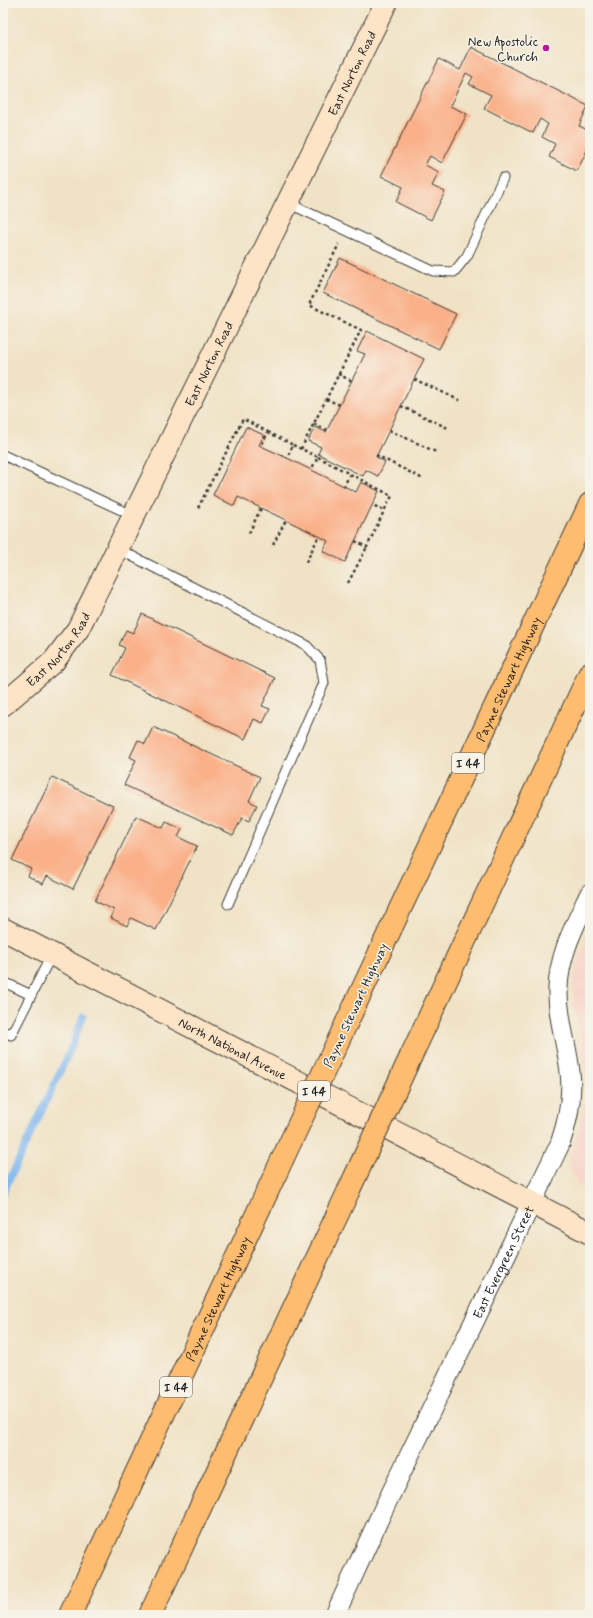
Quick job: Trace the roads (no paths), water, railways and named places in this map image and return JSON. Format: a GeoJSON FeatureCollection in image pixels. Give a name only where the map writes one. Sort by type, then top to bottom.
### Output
{"type":"FeatureCollection","features":[{"type":"Feature","properties":{"kind":"highway","name":"Payne Stewart Highway"},"geometry":{"type":"LineString","coordinates":[[70,1615],[346,1022],[590,504]]}},
{"type":"Feature","properties":{"kind":"highway"},"geometry":{"type":"LineString","coordinates":[[150,1615],[590,672]]}},
{"type":"Feature","properties":{"kind":"main road","name":"East Norton Road"},"geometry":{"type":"LineString","coordinates":[[3,705],[54,661],[67,646],[78,629],[386,3]]}},
{"type":"Feature","properties":{"kind":"main road","name":"North National Avenue"},"geometry":{"type":"LineString","coordinates":[[3,929],[590,1233]]}},
{"type":"Feature","properties":{"kind":"street","name":"East Evergreen Street"},"geometry":{"type":"LineString","coordinates":[[335,1615],[383,1510],[560,1144],[566,1127],[571,1091],[570,1072],[558,1004],[558,986],[564,952],[590,893]]}},
{"type":"Feature","properties":{"kind":"lane"},"geometry":{"type":"LineString","coordinates":[[288,203],[433,271],[454,272],[467,256],[503,178]]}},
{"type":"Feature","properties":{"kind":"lane"},"geometry":{"type":"LineString","coordinates":[[3,454],[134,516]]}},
{"type":"Feature","properties":{"kind":"lane"},"geometry":{"type":"LineString","coordinates":[[118,549],[306,645],[320,660],[324,682],[228,904]]}},
{"type":"Feature","properties":{"kind":"lane"},"geometry":{"type":"LineString","coordinates":[[3,1031],[11,1035],[52,954]]}},
{"type":"Feature","properties":{"kind":"lane"},"geometry":{"type":"LineString","coordinates":[[6,983],[32,995]]}},
{"type":"Feature","properties":{"kind":"waterway"},"geometry":{"type":"LineString","coordinates":[[3,1193],[68,1055],[83,1017]]}},
{"type":"Feature","properties":{"kind":"place","name":"New Apostolic Church"},"geometry":{"type":"Point","coordinates":[546,48]}}]}
